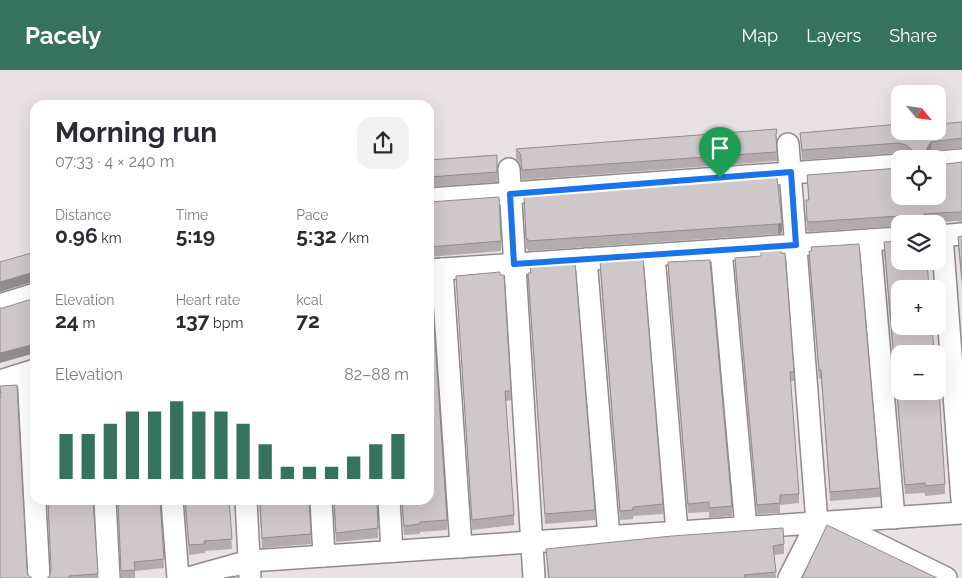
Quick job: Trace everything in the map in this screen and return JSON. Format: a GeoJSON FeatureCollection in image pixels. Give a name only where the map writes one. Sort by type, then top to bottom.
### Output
{"type":"FeatureCollection","features":[{"type":"Feature","properties":{"kind":"street"},"geometry":{"type":"LineString","coordinates":[[788,144],[796,245],[825,523],[792,577]]}},
{"type":"Feature","properties":{"kind":"street"},"geometry":{"type":"LineString","coordinates":[[946,161],[962,160]]}},
{"type":"Feature","properties":{"kind":"street"},"geometry":{"type":"LineString","coordinates":[[434,199],[891,166]]}},
{"type":"Feature","properties":{"kind":"street"},"geometry":{"type":"LineString","coordinates":[[508,169],[534,578]]}},
{"type":"Feature","properties":{"kind":"street"},"geometry":{"type":"LineString","coordinates":[[947,235],[956,337],[962,500]]}},
{"type":"Feature","properties":{"kind":"street"},"geometry":{"type":"LineString","coordinates":[[462,547],[436,269],[891,239]]}},
{"type":"Feature","properties":{"kind":"street"},"geometry":{"type":"LineString","coordinates":[[870,240],[894,518]]}},
{"type":"Feature","properties":{"kind":"street"},"geometry":{"type":"LineString","coordinates":[[721,250],[746,528]]}},
{"type":"Feature","properties":{"kind":"street"},"geometry":{"type":"LineString","coordinates":[[654,255],[677,532]]}},
{"type":"Feature","properties":{"kind":"street"},"geometry":{"type":"LineString","coordinates":[[586,259],[609,537]]}},
{"type":"Feature","properties":{"kind":"street"},"geometry":{"type":"LineString","coordinates":[[0,305],[30,296]]}},
{"type":"Feature","properties":{"kind":"street"},"geometry":{"type":"LineString","coordinates":[[0,381],[30,371]]}},
{"type":"Feature","properties":{"kind":"street"},"geometry":{"type":"LineString","coordinates":[[36,505],[39,578]]}},
{"type":"Feature","properties":{"kind":"street"},"geometry":{"type":"LineString","coordinates":[[105,505],[109,578]]}},
{"type":"Feature","properties":{"kind":"street"},"geometry":{"type":"LineString","coordinates":[[172,505],[178,578]]}},
{"type":"Feature","properties":{"kind":"street"},"geometry":{"type":"LineString","coordinates":[[246,505],[250,569]]}},
{"type":"Feature","properties":{"kind":"street"},"geometry":{"type":"LineString","coordinates":[[321,505],[324,556]]}},
{"type":"Feature","properties":{"kind":"street"},"geometry":{"type":"LineString","coordinates":[[389,505],[392,551]]}},
{"type":"Feature","properties":{"kind":"street"},"geometry":{"type":"LineString","coordinates":[[188,578],[324,556],[962,513]]}},
{"type":"Feature","properties":{"kind":"street"},"geometry":{"type":"LineString","coordinates":[[825,523],[946,578]]}},
{"type":"Feature","properties":{"kind":"building"},"geometry":{"type":"Polygon","coordinates":[[[962,122],[962,138],[931,142],[927,150],[911,150],[906,145],[899,143],[802,150],[800,133],[891,125],[891,140],[946,140],[946,123],[962,122]]]}},
{"type":"Feature","properties":{"kind":"building"},"geometry":{"type":"Polygon","coordinates":[[[777,129],[777,152],[522,170],[520,153],[516,149],[777,129]]]}},
{"type":"Feature","properties":{"kind":"building"},"geometry":{"type":"Polygon","coordinates":[[[497,155],[497,172],[434,177],[434,160],[497,155]]]}},
{"type":"Feature","properties":{"kind":"building"},"geometry":{"type":"Polygon","coordinates":[[[962,162],[962,212],[807,221],[806,200],[809,200],[807,175],[891,169],[891,205],[946,205],[946,164],[962,162]]]}},
{"type":"Feature","properties":{"kind":"building"},"geometry":{"type":"Polygon","coordinates":[[[777,177],[782,223],[778,224],[528,241],[526,239],[524,195],[777,177]]]}},
{"type":"Feature","properties":{"kind":"building"},"geometry":{"type":"Polygon","coordinates":[[[499,197],[501,241],[434,247],[434,202],[499,197]]]}},
{"type":"Feature","properties":{"kind":"building"},"geometry":{"type":"Polygon","coordinates":[[[962,236],[962,279],[958,237],[962,236]]]}},
{"type":"Feature","properties":{"kind":"building"},"geometry":{"type":"Polygon","coordinates":[[[884,242],[891,242],[891,270],[928,270],[928,280],[891,280],[891,323],[884,242]]]}},
{"type":"Feature","properties":{"kind":"building"},"geometry":{"type":"Polygon","coordinates":[[[859,244],[880,488],[830,492],[821,370],[819,370],[809,251],[812,251],[811,247],[859,244]]]}},
{"type":"Feature","properties":{"kind":"building"},"geometry":{"type":"Polygon","coordinates":[[[780,249],[781,253],[785,253],[794,372],[790,372],[799,494],[780,495],[780,503],[757,505],[735,258],[761,256],[761,250],[780,249]]]}},
{"type":"Feature","properties":{"kind":"building"},"geometry":{"type":"Polygon","coordinates":[[[30,253],[30,273],[0,282],[0,262],[30,253]]]}},
{"type":"Feature","properties":{"kind":"building"},"geometry":{"type":"Polygon","coordinates":[[[643,259],[663,504],[633,507],[633,510],[620,511],[600,261],[643,259]]]}},
{"type":"Feature","properties":{"kind":"building"},"geometry":{"type":"Polygon","coordinates":[[[710,260],[732,506],[709,508],[709,502],[688,504],[668,262],[710,260]]]}},
{"type":"Feature","properties":{"kind":"building"},"geometry":{"type":"Polygon","coordinates":[[[575,263],[595,510],[545,514],[528,273],[531,273],[530,266],[575,263]]]}},
{"type":"Feature","properties":{"kind":"building"},"geometry":{"type":"Polygon","coordinates":[[[500,272],[500,275],[504,275],[511,391],[505,391],[514,515],[472,520],[456,276],[500,272]]]}},
{"type":"Feature","properties":{"kind":"building"},"geometry":{"type":"Polygon","coordinates":[[[30,300],[30,345],[0,353],[0,308],[30,300]]]}},
{"type":"Feature","properties":{"kind":"building"},"geometry":{"type":"Polygon","coordinates":[[[434,323],[447,520],[420,522],[420,524],[404,526],[402,505],[434,505],[434,323]]]}},
{"type":"Feature","properties":{"kind":"building"},"geometry":{"type":"Polygon","coordinates":[[[892,335],[933,335],[933,345],[893,345],[892,335]]]}},
{"type":"Feature","properties":{"kind":"building"},"geometry":{"type":"Polygon","coordinates":[[[17,385],[27,569],[28,575],[32,578],[0,578],[0,386],[17,385]]]}},
{"type":"Feature","properties":{"kind":"building"},"geometry":{"type":"Polygon","coordinates":[[[898,400],[940,400],[945,484],[905,485],[898,400]]]}},
{"type":"Feature","properties":{"kind":"building"},"geometry":{"type":"Polygon","coordinates":[[[48,505],[93,505],[98,573],[69,576],[69,578],[47,578],[50,575],[48,505]]]}},
{"type":"Feature","properties":{"kind":"building"},"geometry":{"type":"Polygon","coordinates":[[[118,505],[160,505],[164,559],[134,562],[135,570],[121,571],[118,505]]]}},
{"type":"Feature","properties":{"kind":"building"},"geometry":{"type":"Polygon","coordinates":[[[185,505],[229,505],[232,539],[204,541],[205,544],[189,545],[185,505]]]}},
{"type":"Feature","properties":{"kind":"building"},"geometry":{"type":"Polygon","coordinates":[[[260,505],[309,505],[311,534],[262,538],[260,505]]]}},
{"type":"Feature","properties":{"kind":"building"},"geometry":{"type":"Polygon","coordinates":[[[334,505],[377,505],[378,528],[336,533],[334,505]]]}},
{"type":"Feature","properties":{"kind":"building"},"geometry":{"type":"Polygon","coordinates":[[[827,525],[937,578],[802,578],[827,525]]]}},
{"type":"Feature","properties":{"kind":"building"},"geometry":{"type":"Polygon","coordinates":[[[783,528],[784,544],[773,546],[776,572],[744,575],[745,578],[549,578],[546,549],[672,536],[783,528]]]}},
{"type":"Feature","properties":{"kind":"route"},"geometry":{"type":"LineString","coordinates":[[791,172],[796,245],[514,264],[510,194],[720,178],[791,172]]}}]}
